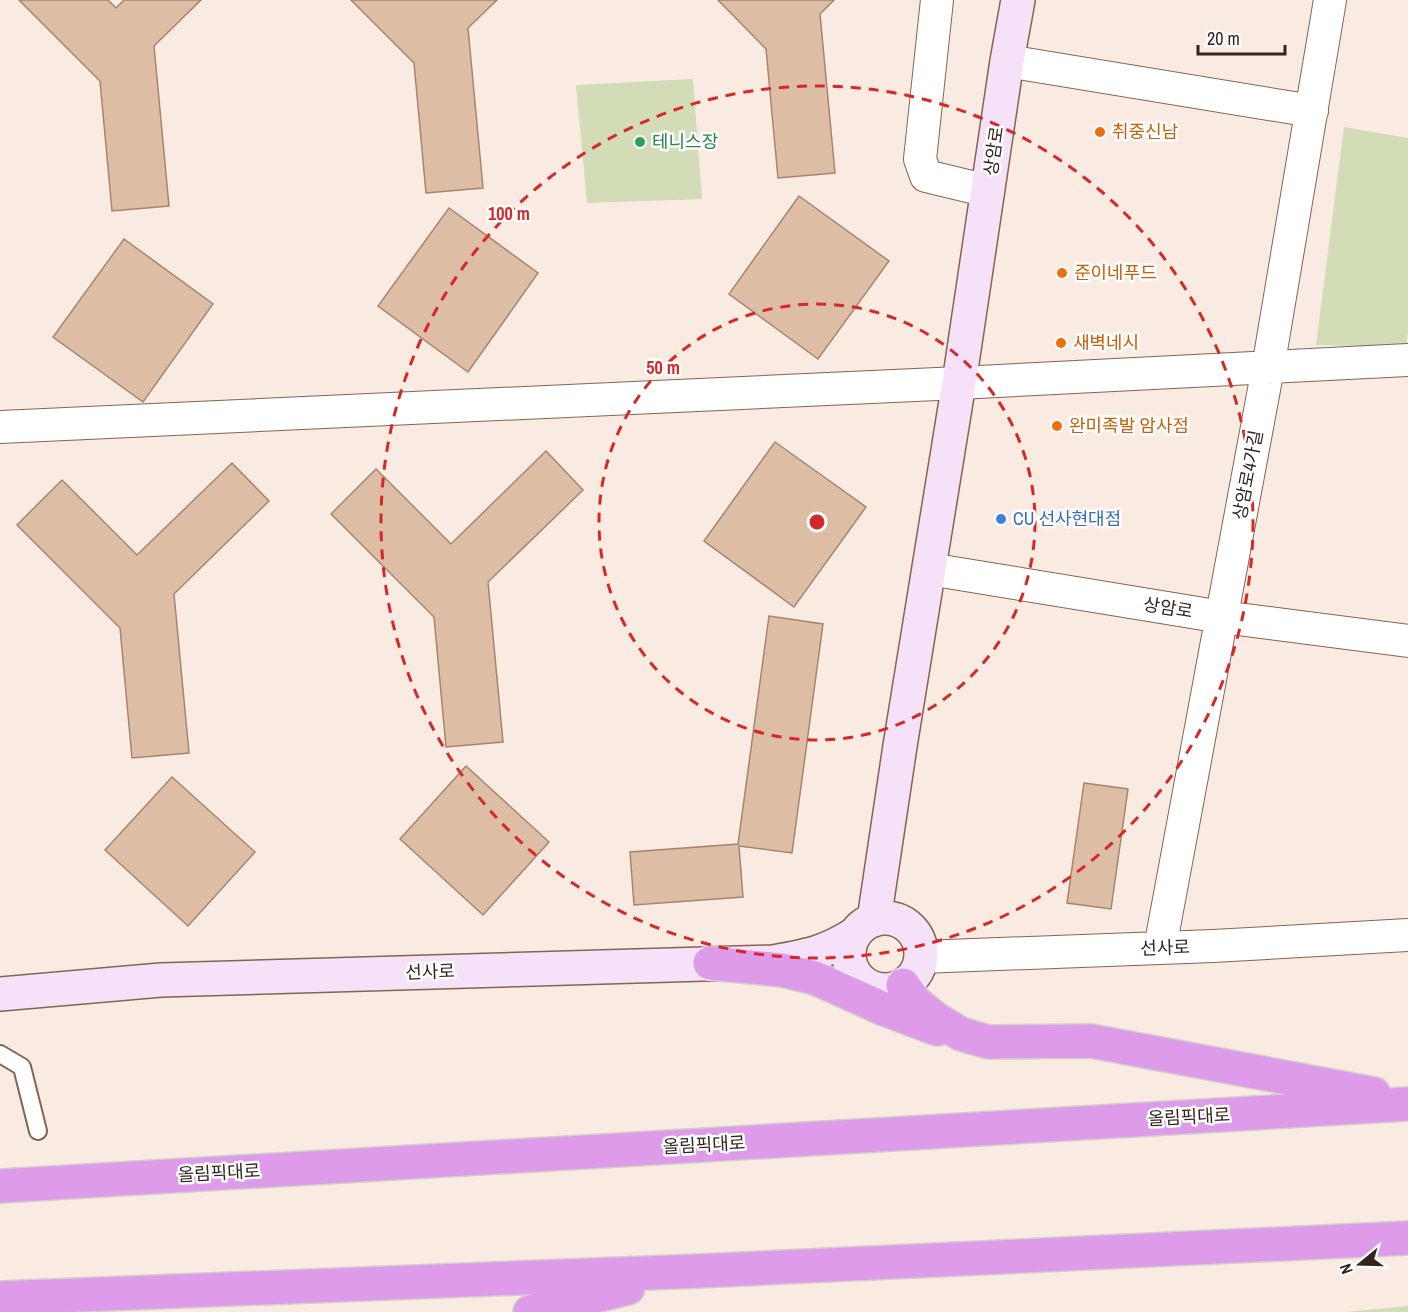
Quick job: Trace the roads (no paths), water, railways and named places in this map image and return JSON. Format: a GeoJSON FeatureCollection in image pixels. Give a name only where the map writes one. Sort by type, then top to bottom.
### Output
{"type":"FeatureCollection","features":[{"type":"Feature","properties":{"kind":"highway"},"geometry":{"type":"LineString","coordinates":[[710,963],[782,970],[815,978],[884,1009],[951,1034],[988,1042],[1091,1041],[1408,1102]]}},
{"type":"Feature","properties":{"kind":"highway"},"geometry":{"type":"LineString","coordinates":[[903,985],[915,1002],[936,1019],[961,1034],[988,1042]]}},
{"type":"Feature","properties":{"kind":"highway","name":"올림픽대로"},"geometry":{"type":"LineString","coordinates":[[0,1186],[1408,1102]]}},
{"type":"Feature","properties":{"kind":"highway"},"geometry":{"type":"LineString","coordinates":[[0,1298],[699,1271],[1408,1238]]}},
{"type":"Feature","properties":{"kind":"highway"},"geometry":{"type":"LineString","coordinates":[[530,1312],[699,1271]]}},
{"type":"Feature","properties":{"kind":"main road","name":"상암로"},"geometry":{"type":"LineString","coordinates":[[865,927],[900,746],[1018,0]]}},
{"type":"Feature","properties":{"kind":"main road"},"geometry":{"type":"LineString","coordinates":[[887,918],[908,926],[920,945],[921,957],[912,978],[903,985],[881,990],[870,987],[860,980],[853,969],[850,945],[865,927],[887,918]]}},
{"type":"Feature","properties":{"kind":"main road","name":"선사로"},"geometry":{"type":"LineString","coordinates":[[0,994],[161,980],[773,962],[805,957],[835,947],[865,927]]}},
{"type":"Feature","properties":{"kind":"street"},"geometry":{"type":"LineString","coordinates":[[937,0],[920,159],[926,176],[988,191]]}},
{"type":"Feature","properties":{"kind":"street","name":"상암로4가길"},"geometry":{"type":"LineString","coordinates":[[1160,948],[1268,368],[1330,0]]}},
{"type":"Feature","properties":{"kind":"street"},"geometry":{"type":"LineString","coordinates":[[1007,61],[1312,111]]}},
{"type":"Feature","properties":{"kind":"street"},"geometry":{"type":"LineString","coordinates":[[0,427],[1408,360]]}},
{"type":"Feature","properties":{"kind":"street","name":"상암로"},"geometry":{"type":"LineString","coordinates":[[929,569],[1222,616],[1408,641]]}},
{"type":"Feature","properties":{"kind":"street","name":"선사로"},"geometry":{"type":"LineString","coordinates":[[921,957],[1160,948],[1408,934]]}},
{"type":"Feature","properties":{"kind":"lane"},"geometry":{"type":"LineString","coordinates":[[0,1054],[22,1067],[38,1131]]}},
{"type":"Feature","properties":{"kind":"place","name":"취중신남"},"geometry":{"type":"Point","coordinates":[1100,132]}},
{"type":"Feature","properties":{"kind":"place","name":"테니스장"},"geometry":{"type":"Point","coordinates":[640,142]}},
{"type":"Feature","properties":{"kind":"place","name":"준이네푸드"},"geometry":{"type":"Point","coordinates":[1062,273]}},
{"type":"Feature","properties":{"kind":"place","name":"새벽네시"},"geometry":{"type":"Point","coordinates":[1061,343]}},
{"type":"Feature","properties":{"kind":"place","name":"완미족발 암사점"},"geometry":{"type":"Point","coordinates":[1057,426]}},
{"type":"Feature","properties":{"kind":"place","name":"CU 선사현대점"},"geometry":{"type":"Point","coordinates":[1001,519]}}]}
